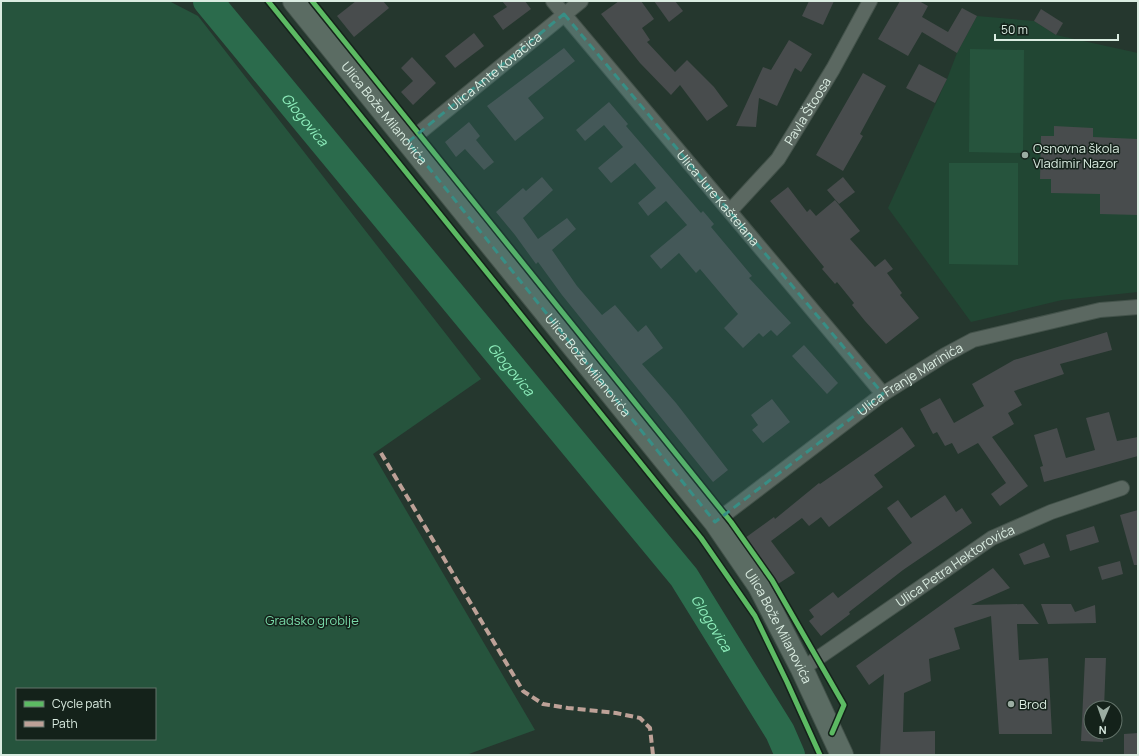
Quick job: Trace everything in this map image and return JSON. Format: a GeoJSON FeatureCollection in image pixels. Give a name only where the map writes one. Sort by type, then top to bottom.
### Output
{"type":"FeatureCollection","features":[{"type":"Feature","properties":{"kind":"main road","name":"Ulica Bože Milanovića"},"geometry":{"type":"LineString","coordinates":[[294,1],[715,522],[759,586],[802,669],[842,755]]}},
{"type":"Feature","properties":{"kind":"street","name":"Ulica Jure Kaštelana"},"geometry":{"type":"LineString","coordinates":[[553,1],[882,394]]}},
{"type":"Feature","properties":{"kind":"street","name":"Ulica Ante Kovačića"},"geometry":{"type":"LineString","coordinates":[[408,142],[581,1]]}},
{"type":"Feature","properties":{"kind":"street","name":"Pavla Štoosa"},"geometry":{"type":"LineString","coordinates":[[730,211],[778,158],[833,69],[870,1]]}},
{"type":"Feature","properties":{"kind":"street","name":"Ulica Franje Marinića"},"geometry":{"type":"LineString","coordinates":[[715,522],[882,394],[945,355],[973,340],[1100,310],[1138,307]]}},
{"type":"Feature","properties":{"kind":"street","name":"Ulica Petra Hektorovića"},"geometry":{"type":"LineString","coordinates":[[802,669],[992,538],[1051,512],[1122,488]]}},
{"type":"Feature","properties":{"kind":"highlighted area"},"geometry":{"type":"Polygon","coordinates":[[[564,14],[883,394],[715,522],[408,142],[564,14]]]}},
{"type":"Feature","properties":{"kind":"shaded area","name":"Osnovna škola Vladimir Nazor"},"geometry":{"type":"Polygon","coordinates":[[[977,16],[1034,21],[1056,35],[1138,53],[1138,292],[1062,300],[971,322],[888,208],[947,79],[957,53],[977,16]]]}},
{"type":"Feature","properties":{"kind":"green space","name":"Gradsko groblje"},"geometry":{"type":"Polygon","coordinates":[[[1,1],[169,1],[198,16],[481,379],[373,454],[535,730],[466,755],[1,755],[1,1]]]}},
{"type":"Feature","properties":{"kind":"green space"},"geometry":{"type":"Polygon","coordinates":[[[970,49],[1024,50],[1023,153],[969,152],[970,49]]]}},
{"type":"Feature","properties":{"kind":"green space"},"geometry":{"type":"Polygon","coordinates":[[[949,163],[1018,163],[1018,265],[949,264],[949,163]]]}},
{"type":"Feature","properties":{"kind":"building"},"geometry":{"type":"Polygon","coordinates":[[[356,1],[383,1],[389,8],[354,37],[337,16],[356,1]]]}},
{"type":"Feature","properties":{"kind":"building"},"geometry":{"type":"Polygon","coordinates":[[[502,1],[525,1],[531,9],[503,30],[493,16],[507,7],[502,1]]]}},
{"type":"Feature","properties":{"kind":"building"},"geometry":{"type":"Polygon","coordinates":[[[619,1],[641,1],[654,19],[642,28],[650,40],[647,42],[675,72],[687,60],[714,87],[728,106],[707,121],[680,85],[671,95],[640,63],[601,14],[619,1]]]}},
{"type":"Feature","properties":{"kind":"building"},"geometry":{"type":"Polygon","coordinates":[[[654,1],[675,1],[683,11],[669,22],[654,1]]]}},
{"type":"Feature","properties":{"kind":"building"},"geometry":{"type":"Polygon","coordinates":[[[809,1],[834,1],[823,25],[802,16],[809,1]]]}},
{"type":"Feature","properties":{"kind":"building"},"geometry":{"type":"Polygon","coordinates":[[[900,1],[919,1],[928,6],[922,17],[948,32],[962,8],[977,16],[957,53],[922,32],[908,56],[878,39],[900,1]]]}},
{"type":"Feature","properties":{"kind":"building"},"geometry":{"type":"Polygon","coordinates":[[[1041,9],[1063,23],[1056,35],[1034,21],[1041,9]]]}},
{"type":"Feature","properties":{"kind":"building"},"geometry":{"type":"Polygon","coordinates":[[[474,33],[484,46],[455,68],[445,56],[474,33]]]}},
{"type":"Feature","properties":{"kind":"building"},"geometry":{"type":"Polygon","coordinates":[[[789,40],[812,54],[801,72],[795,68],[777,106],[759,98],[756,127],[736,126],[763,67],[771,70],[789,40]]]}},
{"type":"Feature","properties":{"kind":"building"},"geometry":{"type":"Polygon","coordinates":[[[564,48],[575,61],[528,98],[544,118],[515,141],[487,106],[564,48]]]}},
{"type":"Feature","properties":{"kind":"building"},"geometry":{"type":"Polygon","coordinates":[[[412,57],[436,83],[413,105],[401,92],[413,81],[401,68],[412,57]]]}},
{"type":"Feature","properties":{"kind":"building"},"geometry":{"type":"Polygon","coordinates":[[[919,64],[947,79],[935,103],[906,88],[919,64]]]}},
{"type":"Feature","properties":{"kind":"building"},"geometry":{"type":"Polygon","coordinates":[[[863,73],[886,86],[860,134],[863,136],[843,171],[816,155],[863,73]]]}},
{"type":"Feature","properties":{"kind":"building"},"geometry":{"type":"Polygon","coordinates":[[[609,102],[628,124],[626,126],[701,213],[703,211],[714,224],[711,227],[752,276],[749,278],[791,323],[777,336],[771,330],[763,337],[759,333],[743,348],[724,328],[738,314],[700,269],[696,273],[679,253],[661,269],[650,256],[687,225],[666,201],[648,216],[638,203],[656,188],[635,163],[611,183],[598,168],[623,147],[604,125],[585,141],[576,130],[609,102]]]}},
{"type":"Feature","properties":{"kind":"building"},"geometry":{"type":"Polygon","coordinates":[[[469,122],[480,136],[476,140],[494,162],[484,170],[465,149],[456,157],[445,142],[469,122]]]}},
{"type":"Feature","properties":{"kind":"building"},"geometry":{"type":"Polygon","coordinates":[[[1054,126],[1093,128],[1093,137],[1138,139],[1138,215],[1100,214],[1100,194],[1051,193],[1051,179],[1040,179],[1041,136],[1054,136],[1054,126]]]}},
{"type":"Feature","properties":{"kind":"building"},"geometry":{"type":"Polygon","coordinates":[[[542,177],[553,190],[523,218],[538,239],[567,218],[576,229],[552,250],[577,286],[602,315],[615,305],[638,332],[646,325],[663,348],[642,364],[676,403],[728,470],[713,482],[562,295],[538,262],[536,264],[496,212],[523,188],[526,191],[542,177]]]}},
{"type":"Feature","properties":{"kind":"building"},"geometry":{"type":"Polygon","coordinates":[[[843,177],[855,192],[839,204],[827,190],[843,177]]]}},
{"type":"Feature","properties":{"kind":"building"},"geometry":{"type":"Polygon","coordinates":[[[788,187],[807,212],[810,209],[816,216],[835,200],[860,231],[850,239],[875,267],[885,259],[893,269],[887,273],[902,293],[900,295],[919,318],[886,344],[852,305],[854,303],[837,282],[835,284],[822,269],[824,267],[770,201],[788,187]]]}},
{"type":"Feature","properties":{"kind":"building"},"geometry":{"type":"Polygon","coordinates":[[[1107,332],[1112,350],[1060,364],[1064,374],[1014,391],[1022,405],[1008,413],[1014,424],[992,437],[1028,486],[1000,506],[991,494],[1006,483],[978,443],[958,454],[952,443],[945,446],[937,432],[933,434],[920,409],[940,398],[954,423],[984,406],[972,384],[1014,360],[1107,332]]]}},
{"type":"Feature","properties":{"kind":"building"},"geometry":{"type":"Polygon","coordinates":[[[804,345],[838,383],[827,394],[792,356],[804,345]]]}},
{"type":"Feature","properties":{"kind":"building"},"geometry":{"type":"Polygon","coordinates":[[[772,399],[790,422],[763,443],[752,430],[758,425],[751,415],[772,399]]]}},
{"type":"Feature","properties":{"kind":"building"},"geometry":{"type":"Polygon","coordinates":[[[1109,412],[1117,441],[1138,437],[1138,456],[1044,482],[1040,467],[1043,466],[1034,435],[1057,428],[1066,458],[1095,450],[1086,418],[1109,412]]]}},
{"type":"Feature","properties":{"kind":"building"},"geometry":{"type":"Polygon","coordinates":[[[902,427],[915,446],[874,475],[883,487],[829,527],[821,517],[809,526],[802,518],[771,541],[795,573],[778,584],[745,538],[774,517],[775,519],[819,483],[820,484],[902,427]]]}},
{"type":"Feature","properties":{"kind":"building"},"geometry":{"type":"Polygon","coordinates":[[[945,495],[956,512],[962,508],[972,523],[903,570],[821,636],[809,621],[814,617],[809,610],[833,592],[838,598],[912,543],[887,508],[898,500],[911,518],[945,495]]]}},
{"type":"Feature","properties":{"kind":"building"},"geometry":{"type":"Polygon","coordinates":[[[1138,510],[1138,565],[1134,565],[1120,515],[1138,510]]]}},
{"type":"Feature","properties":{"kind":"building"},"geometry":{"type":"Polygon","coordinates":[[[1094,526],[1099,542],[1070,551],[1066,535],[1094,526]]]}},
{"type":"Feature","properties":{"kind":"building"},"geometry":{"type":"Polygon","coordinates":[[[1044,543],[1050,557],[1024,565],[1019,554],[1044,543]]]}},
{"type":"Feature","properties":{"kind":"building"},"geometry":{"type":"Polygon","coordinates":[[[1120,561],[1123,574],[1102,580],[1098,567],[1120,561]]]}},
{"type":"Feature","properties":{"kind":"building"},"geometry":{"type":"Polygon","coordinates":[[[993,568],[1010,588],[971,605],[1023,604],[1039,624],[1017,624],[1019,660],[1048,658],[1052,734],[999,734],[991,616],[954,628],[960,649],[929,659],[931,681],[904,693],[903,732],[935,731],[935,755],[880,755],[884,674],[869,685],[856,666],[993,568]]]}},
{"type":"Feature","properties":{"kind":"building"},"geometry":{"type":"Polygon","coordinates":[[[1041,604],[1071,604],[1075,612],[1095,605],[1096,623],[1048,624],[1041,604]]]}},
{"type":"Feature","properties":{"kind":"building"},"geometry":{"type":"Polygon","coordinates":[[[1085,658],[1106,658],[1104,700],[1083,700],[1083,740],[1103,740],[1103,742],[1081,741],[1085,658]]]}},
{"type":"Feature","properties":{"kind":"building"},"geometry":{"type":"Polygon","coordinates":[[[1138,733],[1138,755],[1124,755],[1124,734],[1138,733]]]}},
{"type":"Feature","properties":{"kind":"waterway","name":"Glogovica"},"geometry":{"type":"LineString","coordinates":[[208,1],[684,577],[780,732],[790,755]]}},
{"type":"Feature","properties":{"kind":"marked path"},"geometry":{"type":"LineString","coordinates":[[381,453],[523,691],[543,704],[616,713],[640,718],[650,728],[653,755]]}},
{"type":"Feature","properties":{"kind":"cycle path"},"geometry":{"type":"LineString","coordinates":[[268,1],[701,538],[755,616],[820,755]]}},
{"type":"Feature","properties":{"kind":"cycle path"},"geometry":{"type":"LineString","coordinates":[[312,1],[731,522],[772,580],[844,705],[832,733]]}},
{"type":"Feature","properties":{"kind":"place","name":"Osnovna škola Vladimir Nazor"},"geometry":{"type":"Point","coordinates":[1025,155]}},
{"type":"Feature","properties":{"kind":"place","name":"Brod"},"geometry":{"type":"Point","coordinates":[1011,704]}}]}
